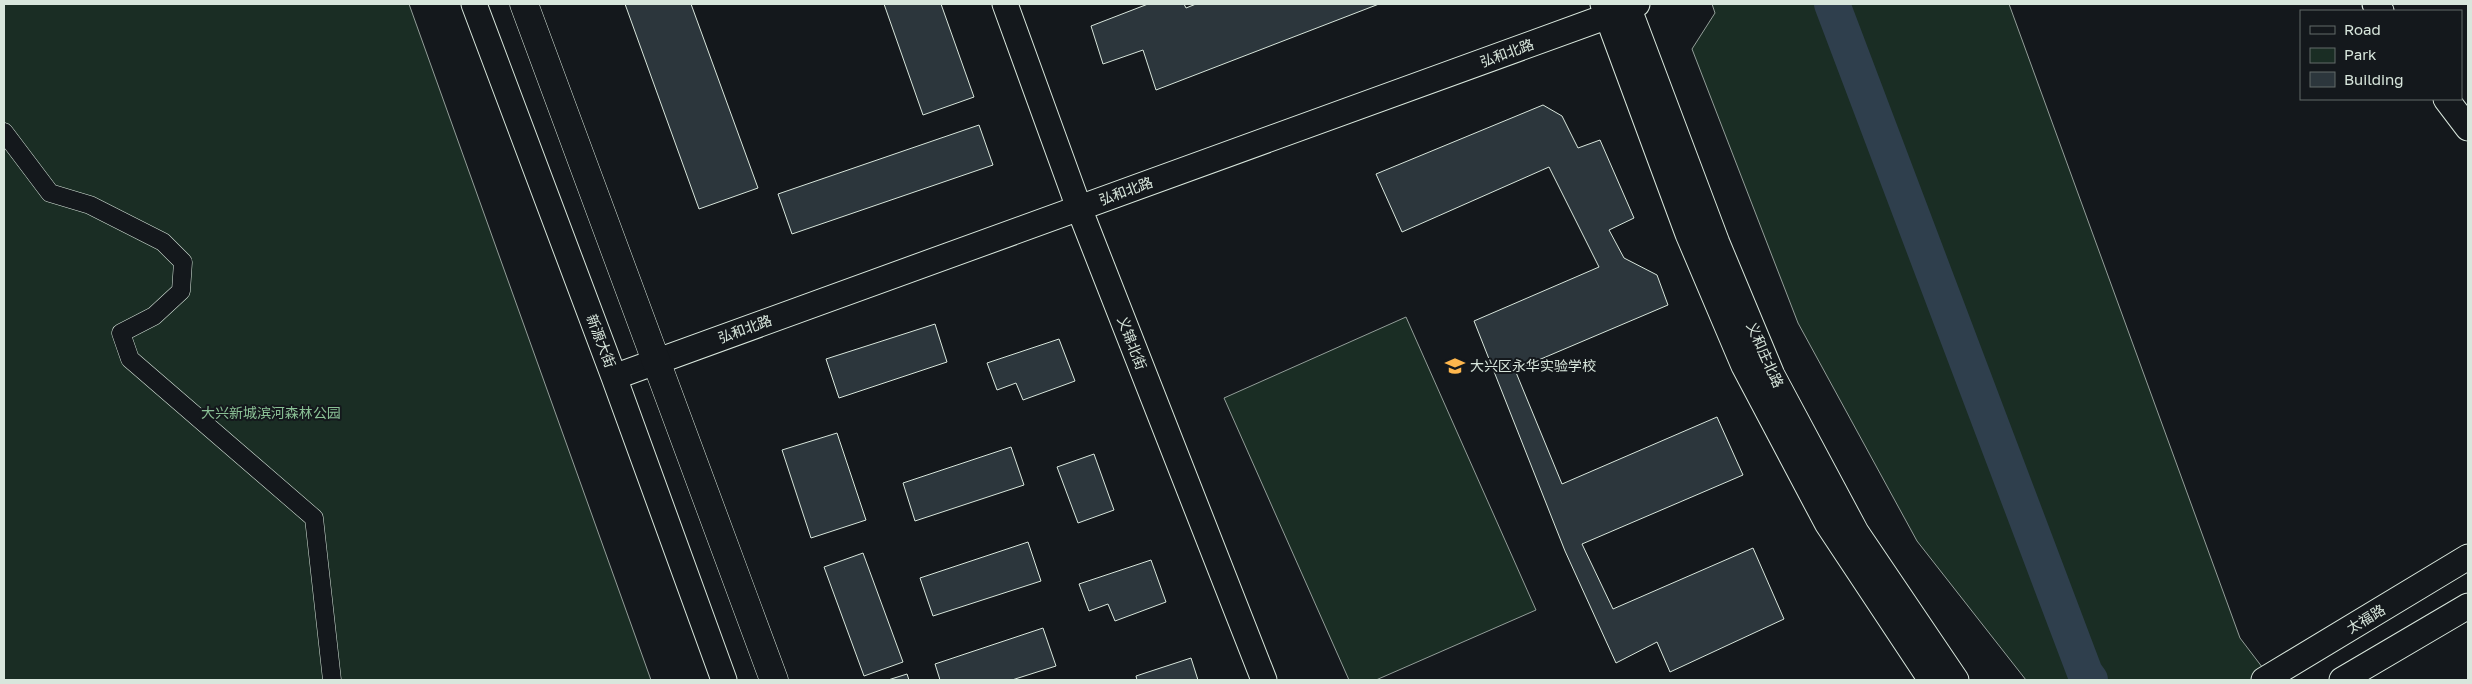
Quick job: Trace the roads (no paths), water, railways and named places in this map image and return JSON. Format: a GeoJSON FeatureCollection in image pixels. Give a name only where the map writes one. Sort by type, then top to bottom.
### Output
{"type":"FeatureCollection","features":[{"type":"Feature","properties":{"kind":"main road","name":"新源大街"},"geometry":{"type":"LineString","coordinates":[[474,4],[614,377],[724,680]]}},
{"type":"Feature","properties":{"kind":"main road"},"geometry":{"type":"LineString","coordinates":[[524,4],[774,680]]}},
{"type":"Feature","properties":{"kind":"main road","name":"义锦北街"},"geometry":{"type":"LineString","coordinates":[[1005,4],[1079,208],[1264,680]]}},
{"type":"Feature","properties":{"kind":"main road","name":"弘和北路"},"geometry":{"type":"LineString","coordinates":[[614,377],[1079,208],[1621,7]]}},
{"type":"Feature","properties":{"kind":"main road","name":"义和庄北路"},"geometry":{"type":"LineString","coordinates":[[1621,7],[1688,234],[1744,366],[1827,523],[1932,680]]}},
{"type":"Feature","properties":{"kind":"main road","name":"义和庄北路"},"geometry":{"type":"LineString","coordinates":[[1621,7],[1772,375],[1856,532],[1956,680]]}},
{"type":"Feature","properties":{"kind":"main road"},"geometry":{"type":"LineString","coordinates":[[2447,100],[2468,128]]}},
{"type":"Feature","properties":{"kind":"main road","name":"太福路"},"geometry":{"type":"LineString","coordinates":[[2264,680],[2468,557]]}},
{"type":"Feature","properties":{"kind":"main road"},"geometry":{"type":"LineString","coordinates":[[2342,680],[2468,606]]}},
{"type":"Feature","properties":{"kind":"street"},"geometry":{"type":"LineString","coordinates":[[4,132],[50,193],[90,205],[162,242],[182,262],[181,291],[154,316],[121,333],[130,358],[314,518],[332,680]]}},
{"type":"Feature","properties":{"kind":"waterway"},"geometry":{"type":"LineString","coordinates":[[1832,4],[2085,673],[2090,680]]}},
{"type":"Feature","properties":{"kind":"place","name":"大兴区永华实验学校"},"geometry":{"type":"Point","coordinates":[1455,366]}},
{"type":"Feature","properties":{"kind":"park label","name":"大兴新城滨河森林公园"},"geometry":{"type":"Point","coordinates":[271,413]}}]}
